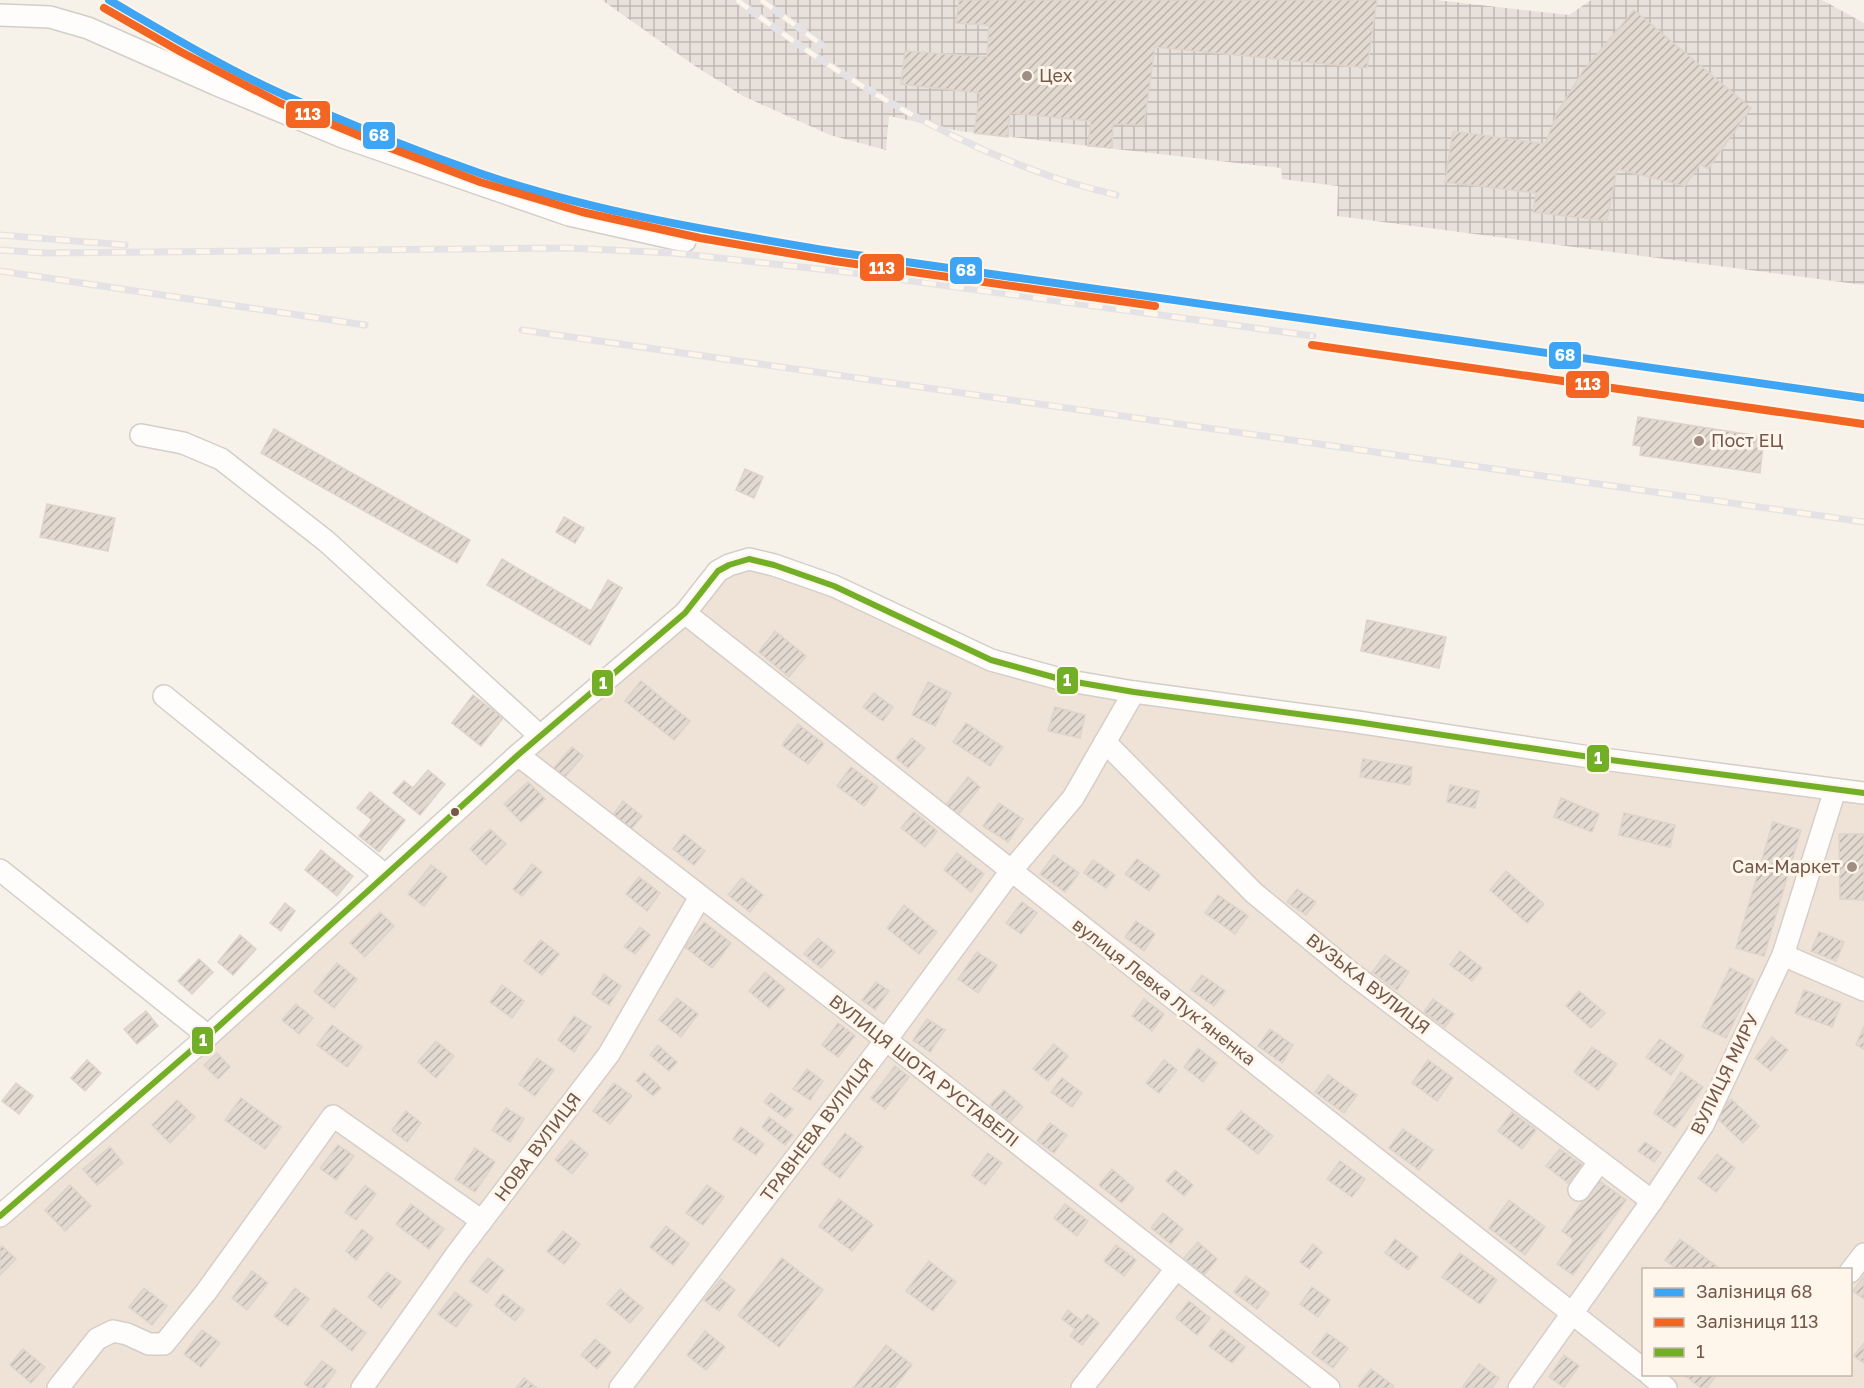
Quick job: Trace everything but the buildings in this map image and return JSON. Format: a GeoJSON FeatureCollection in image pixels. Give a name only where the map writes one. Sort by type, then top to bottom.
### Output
{"type":"FeatureCollection","features":[{"type":"Feature","properties":{"kind":"street"},"geometry":{"type":"LineString","coordinates":[[0,15],[50,17],[88,28],[343,137],[569,214],[686,241]]}},
{"type":"Feature","properties":{"kind":"street"},"geometry":{"type":"LineString","coordinates":[[141,435],[183,443],[221,459],[326,541],[540,736]]}},
{"type":"Feature","properties":{"kind":"street"},"geometry":{"type":"LineString","coordinates":[[0,1216],[208,1036],[518,755],[685,613],[718,571],[729,565],[749,560],[774,565],[834,586],[991,660],[1064,680],[1604,759],[1864,793]]}},
{"type":"Feature","properties":{"kind":"street","name":"вулиця Левка Лукʼяненка"},"geometry":{"type":"LineString","coordinates":[[685,613],[1642,1368]]}},
{"type":"Feature","properties":{"kind":"street","name":"ТРАВНЕВА ВУЛИЦЯ"},"geometry":{"type":"LineString","coordinates":[[620,1388],[886,1040],[1011,871],[1073,798],[1134,692]]}},
{"type":"Feature","properties":{"kind":"street"},"geometry":{"type":"LineString","coordinates":[[164,696],[385,875]]}},
{"type":"Feature","properties":{"kind":"street","name":"ВУЗЬКА ВУЛИЦЯ"},"geometry":{"type":"LineString","coordinates":[[1105,742],[1254,894],[1350,972],[1652,1201]]}},
{"type":"Feature","properties":{"kind":"street","name":"ВУЛИЦЯ ШОТА РУСТАВЕЛІ"},"geometry":{"type":"LineString","coordinates":[[518,755],[1329,1388]]}},
{"type":"Feature","properties":{"kind":"street","name":"ВУЛИЦЯ МИРУ"},"geometry":{"type":"LineString","coordinates":[[1519,1388],[1703,1125],[1783,955],[1835,790]]}},
{"type":"Feature","properties":{"kind":"street"},"geometry":{"type":"LineString","coordinates":[[0,870],[208,1036]]}},
{"type":"Feature","properties":{"kind":"street","name":"НОВА ВУЛИЦЯ"},"geometry":{"type":"LineString","coordinates":[[362,1388],[482,1221],[609,1054],[700,897]]}},
{"type":"Feature","properties":{"kind":"street"},"geometry":{"type":"LineString","coordinates":[[1783,955],[1864,990]]}},
{"type":"Feature","properties":{"kind":"street"},"geometry":{"type":"LineString","coordinates":[[58,1388],[98,1339],[113,1331],[127,1334],[149,1344],[164,1344],[206,1292],[333,1116],[482,1221]]}},
{"type":"Feature","properties":{"kind":"street"},"geometry":{"type":"LineString","coordinates":[[1579,1190],[1599,1162]]}},
{"type":"Feature","properties":{"kind":"street"},"geometry":{"type":"LineString","coordinates":[[1852,1272],[1864,1255]]}},
{"type":"Feature","properties":{"kind":"street"},"geometry":{"type":"LineString","coordinates":[[1082,1388],[1176,1269]]}},
{"type":"Feature","properties":{"kind":"street"},"geometry":{"type":"LineString","coordinates":[[1651,1376],[1666,1388]]}},
{"type":"Feature","properties":{"kind":"shaded area"},"geometry":{"type":"Polygon","coordinates":[[[602,0],[1436,0],[1569,15],[1591,0],[1822,0],[1864,23],[1864,285],[1337,216],[1338,186],[1282,179],[1281,168],[959,131],[889,116],[886,150],[830,135],[743,96],[698,68],[602,0]]]}},
{"type":"Feature","properties":{"kind":"shaded area"},"geometry":{"type":"Polygon","coordinates":[[[749,559],[991,660],[1864,793],[1864,1388],[0,1388],[0,1216],[718,571],[749,559]]]}},
{"type":"Feature","properties":{"kind":"railway"},"geometry":{"type":"LineString","coordinates":[[737,0],[848,77],[926,122],[1008,160],[1058,179],[1116,195]]}},
{"type":"Feature","properties":{"kind":"railway"},"geometry":{"type":"LineString","coordinates":[[761,0],[822,45]]}},
{"type":"Feature","properties":{"kind":"railway"},"geometry":{"type":"LineString","coordinates":[[0,235],[125,245]]}},
{"type":"Feature","properties":{"kind":"railway"},"geometry":{"type":"LineString","coordinates":[[0,250],[44,253],[567,248],[674,253],[846,272],[1313,336]]}},
{"type":"Feature","properties":{"kind":"railway"},"geometry":{"type":"LineString","coordinates":[[0,271],[365,325]]}},
{"type":"Feature","properties":{"kind":"railway"},"geometry":{"type":"LineString","coordinates":[[522,330],[1864,522]]}},
{"type":"Feature","properties":{"kind":"rail line","name":"68"},"geometry":{"type":"LineString","coordinates":[[109,0],[239,73],[357,127],[482,174],[613,211],[836,252],[1864,398]]}},
{"type":"Feature","properties":{"kind":"rail line","name":"113"},"geometry":{"type":"LineString","coordinates":[[104,8],[181,52],[280,103],[480,182],[582,212],[700,238],[834,261],[1155,306]]}},
{"type":"Feature","properties":{"kind":"rail line","name":"113"},"geometry":{"type":"LineString","coordinates":[[1312,345],[1863,424]]}},
{"type":"Feature","properties":{"kind":"transit line","name":"1"},"geometry":{"type":"LineString","coordinates":[[0,1216],[208,1036],[518,755],[685,613],[718,571],[749,559],[774,565],[834,586],[991,660],[1064,680],[1603,759],[1864,793]]}},
{"type":"Feature","properties":{"kind":"place","name":"Цех"},"geometry":{"type":"Point","coordinates":[1027,76]}},
{"type":"Feature","properties":{"kind":"place","name":"Пост ЕЦ"},"geometry":{"type":"Point","coordinates":[1699,441]}},
{"type":"Feature","properties":{"kind":"place","name":"Сам-Маркет"},"geometry":{"type":"Point","coordinates":[1852,867]}}]}
